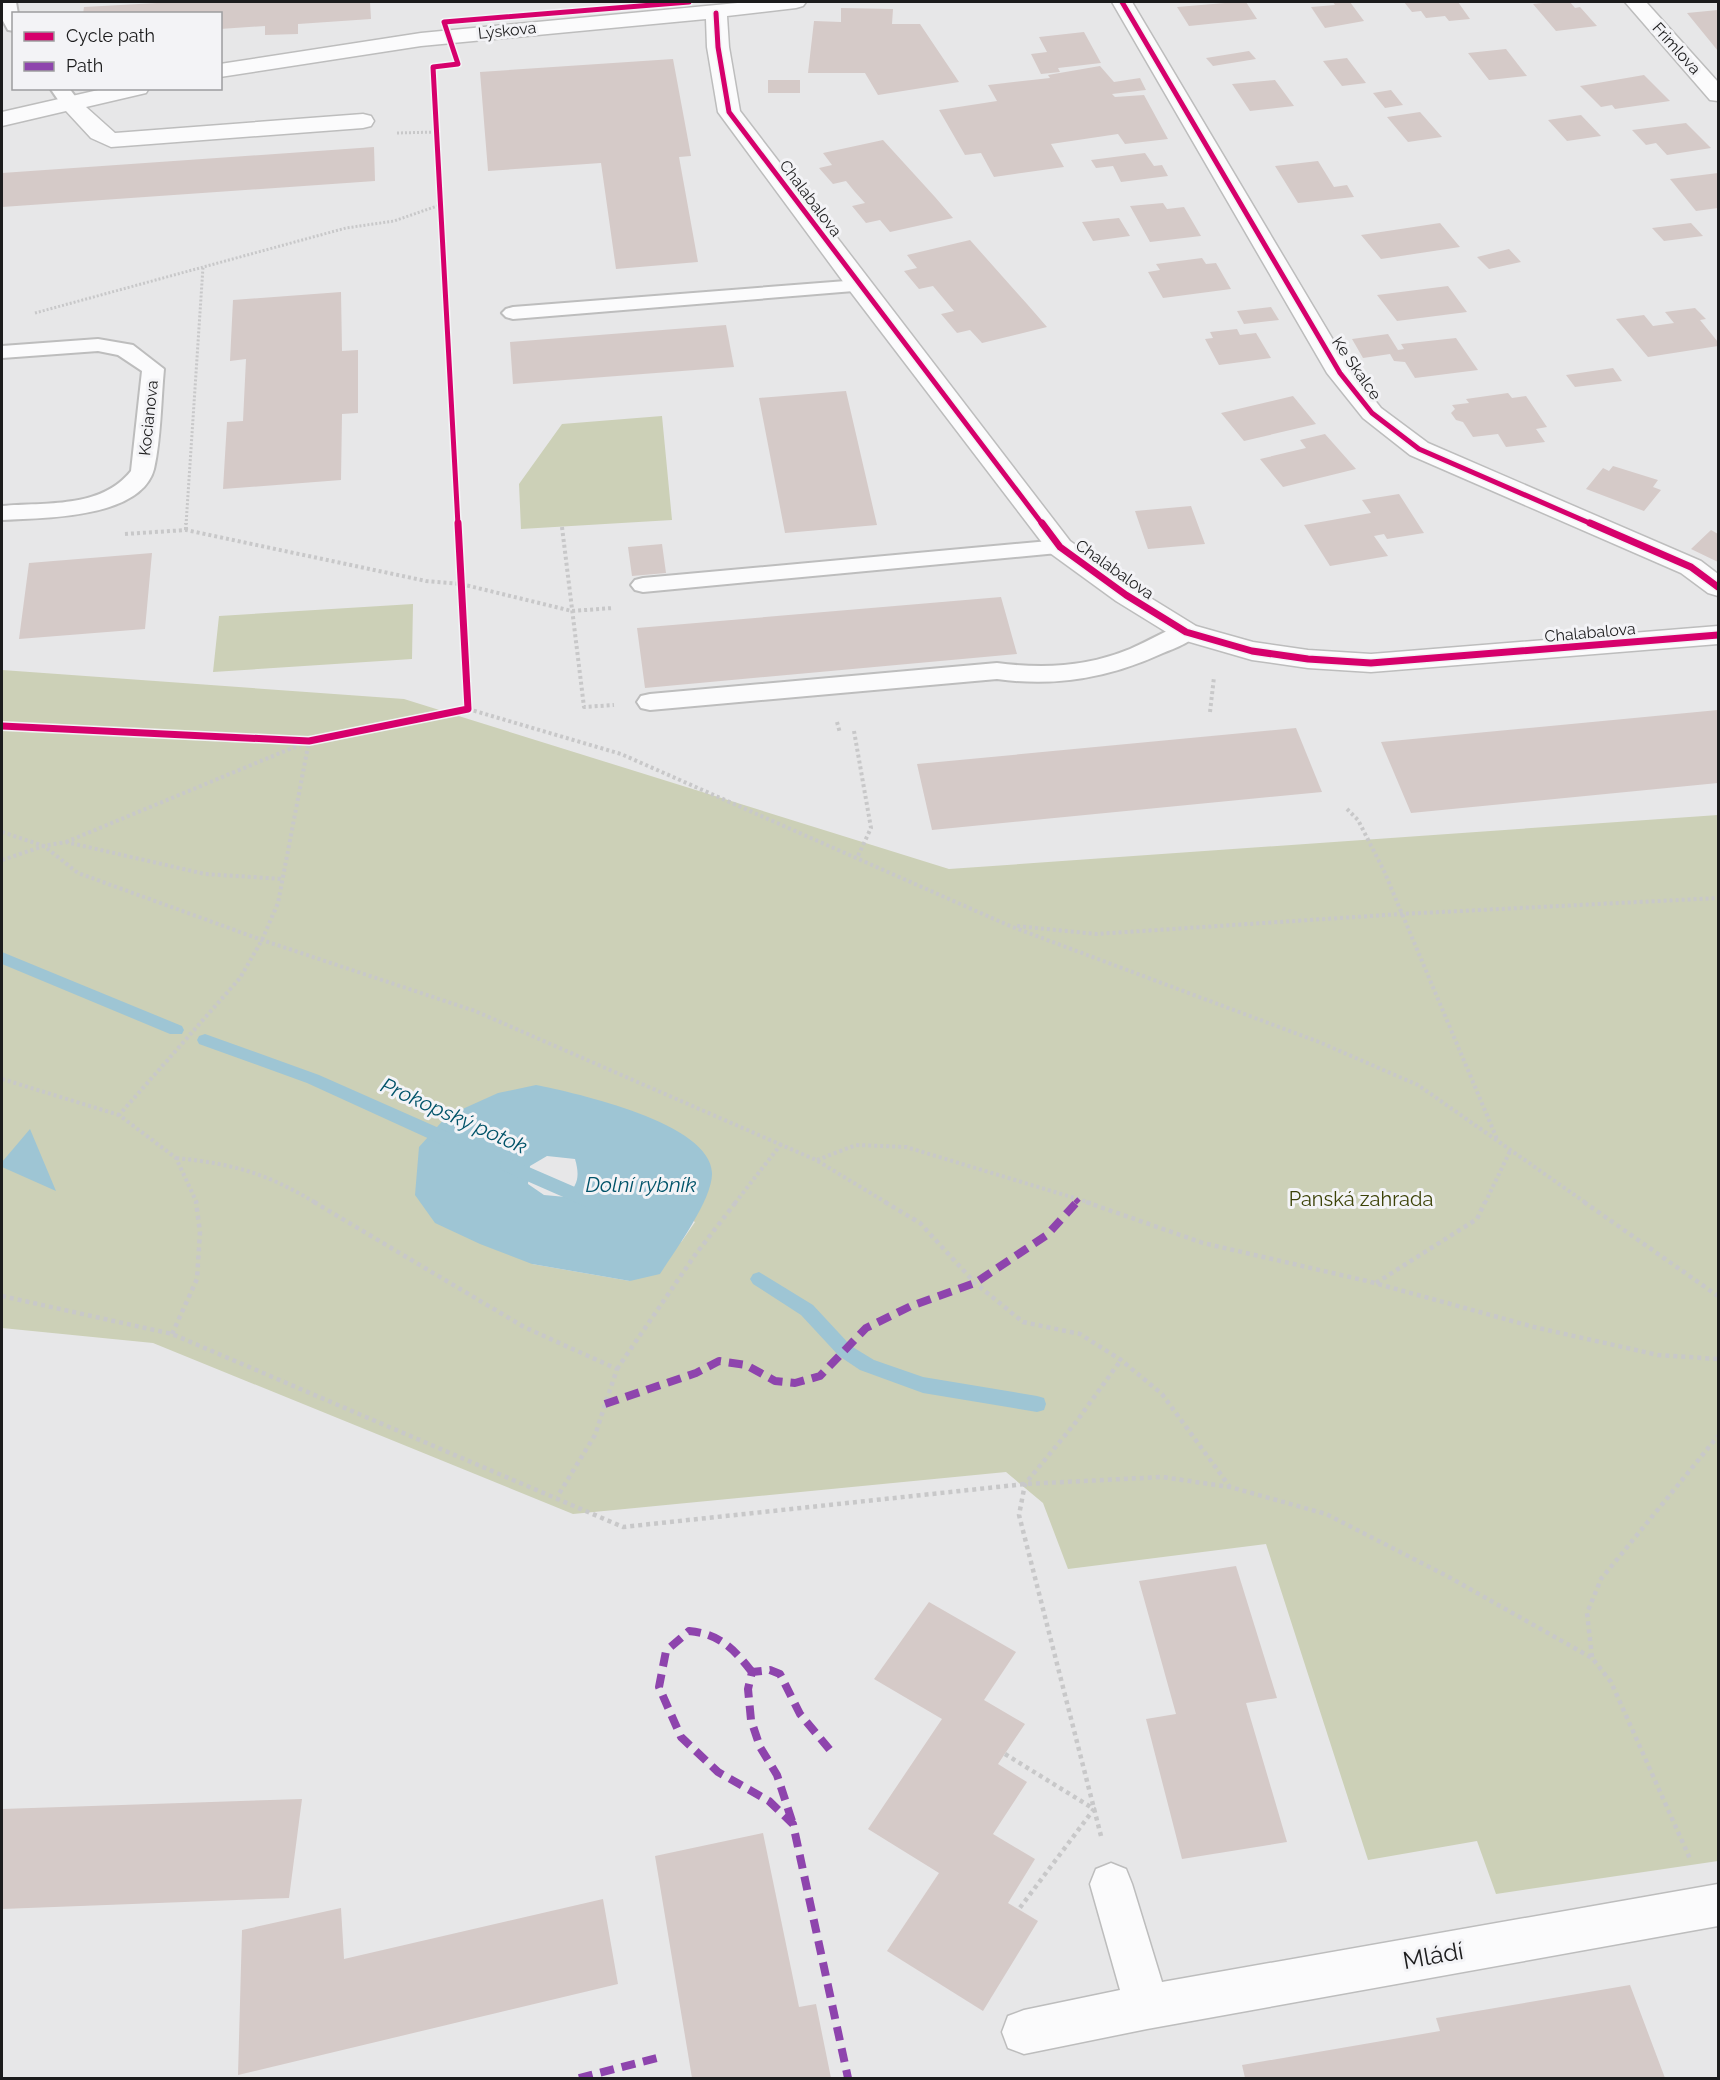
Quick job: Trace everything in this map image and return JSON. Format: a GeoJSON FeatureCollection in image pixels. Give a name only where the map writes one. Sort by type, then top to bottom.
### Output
{"type":"FeatureCollection","features":[{"type":"Feature","properties":{"kind":"street","name":"Lýskova"},"geometry":{"type":"LineString","coordinates":[[222,71],[349,48],[449,36],[716,13],[796,2]]}},
{"type":"Feature","properties":{"kind":"street","name":"Ke Skalce"},"geometry":{"type":"LineString","coordinates":[[1122,2],[1340,373],[1372,413],[1419,449],[1691,567],[1719,587]]}},
{"type":"Feature","properties":{"kind":"street","name":"Frimlova"},"geometry":{"type":"LineString","coordinates":[[1635,2],[1719,95]]}},
{"type":"Feature","properties":{"kind":"street","name":"Chalabalova"},"geometry":{"type":"LineString","coordinates":[[716,13],[718,47],[729,112],[1060,547],[1126,595],[1186,632],[1252,651],[1308,659],[1371,663],[1719,635]]}},
{"type":"Feature","properties":{"kind":"street"},"geometry":{"type":"LineString","coordinates":[[2,119],[64,96],[120,90]]}},
{"type":"Feature","properties":{"kind":"street"},"geometry":{"type":"LineString","coordinates":[[64,96],[99,133],[111,140],[363,121]]}},
{"type":"Feature","properties":{"kind":"street"},"geometry":{"type":"LineString","coordinates":[[1111,1884],[1147,2007]]}},
{"type":"Feature","properties":{"kind":"street","name":"Mládí"},"geometry":{"type":"LineString","coordinates":[[1024,2032],[1147,2007],[1719,1905]]}},
{"type":"Feature","properties":{"kind":"lane"},"geometry":{"type":"LineString","coordinates":[[8,2],[12,22]]}},
{"type":"Feature","properties":{"kind":"lane"},"geometry":{"type":"LineString","coordinates":[[513,313],[859,285]]}},
{"type":"Feature","properties":{"kind":"lane","name":"Kocianova"},"geometry":{"type":"LineString","coordinates":[[2,352],[98,345],[125,350],[153,369],[142,471],[130,487],[112,498],[85,507],[2,513]]}},
{"type":"Feature","properties":{"kind":"lane"},"geometry":{"type":"LineString","coordinates":[[643,585],[1060,547]]}},
{"type":"Feature","properties":{"kind":"lane"},"geometry":{"type":"LineString","coordinates":[[650,702],[998,671],[1026,676],[1101,670],[1148,652],[1186,632]]}},
{"type":"Feature","properties":{"kind":"path"},"geometry":{"type":"LineString","coordinates":[[435,121],[437,142]]}},
{"type":"Feature","properties":{"kind":"path"},"geometry":{"type":"LineString","coordinates":[[440,195],[441,217]]}},
{"type":"Feature","properties":{"kind":"path"},"geometry":{"type":"LineString","coordinates":[[24,316],[346,228],[394,221],[440,205]]}},
{"type":"Feature","properties":{"kind":"path"},"geometry":{"type":"LineString","coordinates":[[186,530],[203,267]]}},
{"type":"Feature","properties":{"kind":"path"},"geometry":{"type":"LineString","coordinates":[[562,527],[584,707],[650,702]]}},
{"type":"Feature","properties":{"kind":"path"},"geometry":{"type":"LineString","coordinates":[[116,535],[186,530],[426,581],[461,585],[572,611],[640,606],[643,585]]}},
{"type":"Feature","properties":{"kind":"path"},"geometry":{"type":"LineString","coordinates":[[460,573],[462,596]]}},
{"type":"Feature","properties":{"kind":"path"},"geometry":{"type":"LineString","coordinates":[[1210,712],[1215,676]]}},
{"type":"Feature","properties":{"kind":"path"},"geometry":{"type":"LineString","coordinates":[[467,697],[468,709]]}},
{"type":"Feature","properties":{"kind":"path"},"geometry":{"type":"LineString","coordinates":[[456,711],[468,709],[621,754],[1010,926],[1319,1042],[1418,1085],[1719,1296]]}},
{"type":"Feature","properties":{"kind":"path"},"geometry":{"type":"LineString","coordinates":[[854,731],[871,828],[857,858]]}},
{"type":"Feature","properties":{"kind":"path"},"geometry":{"type":"LineString","coordinates":[[2,860],[44,846],[66,842],[321,738]]}},
{"type":"Feature","properties":{"kind":"path"},"geometry":{"type":"LineString","coordinates":[[286,740],[309,741]]}},
{"type":"Feature","properties":{"kind":"path"},"geometry":{"type":"LineString","coordinates":[[119,1116],[240,978],[262,940],[278,903],[309,741]]}},
{"type":"Feature","properties":{"kind":"path"},"geometry":{"type":"LineString","coordinates":[[1347,809],[1358,820],[1384,871],[1497,1140]]}},
{"type":"Feature","properties":{"kind":"path"},"geometry":{"type":"LineString","coordinates":[[2,832],[44,846],[78,873],[262,940],[475,1011],[539,1041],[782,1143],[816,1160],[920,1223],[975,1283],[1023,1322],[1080,1334],[1121,1360],[1162,1394],[1230,1487]]}},
{"type":"Feature","properties":{"kind":"path"},"geometry":{"type":"LineString","coordinates":[[66,842],[205,874],[283,879]]}},
{"type":"Feature","properties":{"kind":"path"},"geometry":{"type":"LineString","coordinates":[[1010,926],[1096,934],[1401,914],[1719,898]]}},
{"type":"Feature","properties":{"kind":"path"},"geometry":{"type":"LineString","coordinates":[[2,1079],[119,1116],[176,1158],[196,1198],[200,1232],[197,1279],[172,1334]]}},
{"type":"Feature","properties":{"kind":"path"},"geometry":{"type":"LineString","coordinates":[[557,1497],[595,1435],[617,1369],[695,1255],[782,1143]]}},
{"type":"Feature","properties":{"kind":"path"},"geometry":{"type":"LineString","coordinates":[[816,1160],[856,1145],[906,1147],[1079,1199],[1203,1243],[1375,1283],[1534,1327],[1658,1355],[1719,1359]]}},
{"type":"Feature","properties":{"kind":"path"},"geometry":{"type":"LineString","coordinates":[[1375,1283],[1477,1219],[1511,1149]]}},
{"type":"Feature","properties":{"kind":"path"},"geometry":{"type":"LineString","coordinates":[[176,1158],[222,1163],[279,1181],[524,1328],[617,1369]]}},
{"type":"Feature","properties":{"kind":"path"},"geometry":{"type":"LineString","coordinates":[[2,1296],[172,1334],[557,1497],[622,1527],[1024,1484],[1162,1477],[1230,1487],[1326,1515],[1447,1576],[1592,1658],[1611,1682],[1692,1862]]}},
{"type":"Feature","properties":{"kind":"path"},"geometry":{"type":"LineString","coordinates":[[1111,1884],[1019,1515],[1024,1484],[1076,1422],[1121,1360]]}},
{"type":"Feature","properties":{"kind":"path"},"geometry":{"type":"LineString","coordinates":[[1592,1658],[1587,1613],[1601,1578],[1719,1436]]}},
{"type":"Feature","properties":{"kind":"path"},"geometry":{"type":"LineString","coordinates":[[1005,1754],[1094,1809]]}},
{"type":"Feature","properties":{"kind":"path"},"geometry":{"type":"LineString","coordinates":[[1019,1909],[1094,1809]]}},
{"type":"Feature","properties":{"kind":"green space"},"geometry":{"type":"Polygon","coordinates":[[[662,416],[672,520],[521,529],[519,484],[562,424],[662,416]]]}},
{"type":"Feature","properties":{"kind":"green space"},"geometry":{"type":"Polygon","coordinates":[[[413,604],[412,659],[213,672],[219,616],[413,604]]]}},
{"type":"Feature","properties":{"kind":"green space","name":"Panská zahrada"},"geometry":{"type":"Polygon","coordinates":[[[2,670],[404,699],[949,869],[1718,815],[1718,1861],[1496,1894],[1477,1841],[1368,1860],[1266,1544],[1068,1569],[1043,1503],[1006,1472],[573,1514],[153,1343],[2,1328],[2,670]],[[498,1093],[532,1264],[630,1281],[682,1241],[695,1222],[498,1093]]]}},
{"type":"Feature","properties":{"kind":"water","name":"Dolní rybník"},"geometry":{"type":"Polygon","coordinates":[[[536,1085],[609,1103],[666,1125],[690,1139],[706,1155],[712,1173],[706,1197],[692,1225],[660,1274],[630,1281],[532,1264],[480,1244],[435,1223],[415,1195],[419,1147],[447,1116],[498,1093],[536,1085]],[[547,1156],[530,1166],[528,1184],[544,1195],[566,1197],[577,1180],[575,1159],[547,1156]]]}},
{"type":"Feature","properties":{"kind":"water"},"geometry":{"type":"Polygon","coordinates":[[[30,1129],[56,1191],[2,1167],[2,1162],[30,1129]]]}},
{"type":"Feature","properties":{"kind":"building"},"geometry":{"type":"Polygon","coordinates":[[[175,2],[370,2],[371,19],[298,24],[298,34],[265,35],[265,26],[222,29],[222,12],[83,12],[84,7],[175,2]]]}},
{"type":"Feature","properties":{"kind":"building"},"geometry":{"type":"Polygon","coordinates":[[[1246,2],[1257,19],[1189,26],[1177,7],[1246,2]]]}},
{"type":"Feature","properties":{"kind":"building"},"geometry":{"type":"Polygon","coordinates":[[[1333,2],[1350,2],[1364,21],[1325,28],[1311,7],[1335,5],[1333,2]]]}},
{"type":"Feature","properties":{"kind":"building"},"geometry":{"type":"Polygon","coordinates":[[[1404,2],[1458,2],[1470,19],[1449,21],[1445,16],[1426,18],[1421,11],[1412,12],[1404,2]]]}},
{"type":"Feature","properties":{"kind":"building"},"geometry":{"type":"Polygon","coordinates":[[[1570,2],[1575,8],[1580,7],[1597,26],[1556,31],[1533,4],[1570,2]]]}},
{"type":"Feature","properties":{"kind":"building"},"geometry":{"type":"Polygon","coordinates":[[[841,8],[893,9],[892,24],[920,24],[959,82],[878,95],[865,73],[808,73],[814,21],[841,22],[841,8]]]}},
{"type":"Feature","properties":{"kind":"building"},"geometry":{"type":"Polygon","coordinates":[[[1718,10],[1718,51],[1687,13],[1718,10]]]}},
{"type":"Feature","properties":{"kind":"building"},"geometry":{"type":"Polygon","coordinates":[[[1084,32],[1101,63],[1058,68],[1060,72],[1041,74],[1031,54],[1047,52],[1039,37],[1084,32]]]}},
{"type":"Feature","properties":{"kind":"building"},"geometry":{"type":"Polygon","coordinates":[[[1506,49],[1527,76],[1489,80],[1468,53],[1506,49]]]}},
{"type":"Feature","properties":{"kind":"building"},"geometry":{"type":"Polygon","coordinates":[[[1249,51],[1256,59],[1213,66],[1206,58],[1249,51]]]}},
{"type":"Feature","properties":{"kind":"building"},"geometry":{"type":"Polygon","coordinates":[[[1347,58],[1366,83],[1342,86],[1323,61],[1347,58]]]}},
{"type":"Feature","properties":{"kind":"building"},"geometry":{"type":"Polygon","coordinates":[[[673,59],[691,156],[679,157],[698,262],[616,269],[601,163],[488,171],[480,72],[673,59]]]}},
{"type":"Feature","properties":{"kind":"building"},"geometry":{"type":"Polygon","coordinates":[[[1100,66],[1114,82],[1140,78],[1146,90],[1112,94],[1115,97],[1144,95],[1168,139],[1125,144],[1118,134],[1051,144],[1064,167],[994,177],[981,153],[965,155],[939,110],[997,101],[988,85],[1050,78],[1048,75],[1100,66]]]}},
{"type":"Feature","properties":{"kind":"building"},"geometry":{"type":"Polygon","coordinates":[[[1644,75],[1670,101],[1615,109],[1612,105],[1601,107],[1580,86],[1644,75]]]}},
{"type":"Feature","properties":{"kind":"building"},"geometry":{"type":"Polygon","coordinates":[[[768,80],[800,80],[800,93],[768,93],[768,80]]]}},
{"type":"Feature","properties":{"kind":"building"},"geometry":{"type":"Polygon","coordinates":[[[1275,80],[1294,106],[1250,111],[1232,84],[1275,80]]]}},
{"type":"Feature","properties":{"kind":"building"},"geometry":{"type":"Polygon","coordinates":[[[1391,90],[1403,105],[1385,108],[1373,93],[1391,90]]]}},
{"type":"Feature","properties":{"kind":"building"},"geometry":{"type":"Polygon","coordinates":[[[1420,112],[1442,137],[1408,142],[1387,117],[1420,112]]]}},
{"type":"Feature","properties":{"kind":"building"},"geometry":{"type":"Polygon","coordinates":[[[1581,115],[1601,136],[1567,141],[1548,120],[1581,115]]]}},
{"type":"Feature","properties":{"kind":"building"},"geometry":{"type":"Polygon","coordinates":[[[1686,123],[1711,148],[1667,155],[1656,143],[1646,145],[1632,130],[1686,123]]]}},
{"type":"Feature","properties":{"kind":"building"},"geometry":{"type":"Polygon","coordinates":[[[883,140],[953,218],[890,232],[880,220],[866,223],[852,206],[865,203],[846,181],[833,184],[819,168],[832,165],[823,153],[883,140]]]}},
{"type":"Feature","properties":{"kind":"building"},"geometry":{"type":"Polygon","coordinates":[[[374,147],[375,181],[2,207],[2,173],[374,147]]]}},
{"type":"Feature","properties":{"kind":"building"},"geometry":{"type":"Polygon","coordinates":[[[1145,153],[1154,166],[1162,165],[1168,176],[1121,182],[1113,166],[1096,168],[1091,160],[1145,153]]]}},
{"type":"Feature","properties":{"kind":"building"},"geometry":{"type":"Polygon","coordinates":[[[1318,161],[1334,187],[1347,185],[1354,197],[1298,203],[1275,166],[1318,161]]]}},
{"type":"Feature","properties":{"kind":"building"},"geometry":{"type":"Polygon","coordinates":[[[1718,173],[1718,208],[1696,211],[1670,179],[1718,173]]]}},
{"type":"Feature","properties":{"kind":"building"},"geometry":{"type":"Polygon","coordinates":[[[1163,203],[1167,209],[1184,207],[1201,236],[1150,242],[1130,206],[1163,203]]]}},
{"type":"Feature","properties":{"kind":"building"},"geometry":{"type":"Polygon","coordinates":[[[1119,218],[1130,236],[1093,241],[1082,222],[1119,218]]]}},
{"type":"Feature","properties":{"kind":"building"},"geometry":{"type":"Polygon","coordinates":[[[1440,223],[1460,247],[1381,259],[1361,235],[1440,223]]]}},
{"type":"Feature","properties":{"kind":"building"},"geometry":{"type":"Polygon","coordinates":[[[1691,223],[1703,236],[1664,241],[1652,228],[1691,223]]]}},
{"type":"Feature","properties":{"kind":"building"},"geometry":{"type":"Polygon","coordinates":[[[970,240],[1047,327],[982,343],[970,330],[957,333],[941,314],[954,311],[933,286],[919,289],[904,271],[917,268],[907,255],[970,240]]]}},
{"type":"Feature","properties":{"kind":"building"},"geometry":{"type":"Polygon","coordinates":[[[1509,249],[1521,262],[1489,269],[1477,257],[1509,249]]]}},
{"type":"Feature","properties":{"kind":"building"},"geometry":{"type":"Polygon","coordinates":[[[1202,258],[1206,264],[1216,263],[1231,289],[1163,298],[1148,272],[1160,270],[1156,264],[1202,258]]]}},
{"type":"Feature","properties":{"kind":"building"},"geometry":{"type":"Polygon","coordinates":[[[1448,286],[1467,312],[1397,321],[1377,295],[1448,286]]]}},
{"type":"Feature","properties":{"kind":"building"},"geometry":{"type":"Polygon","coordinates":[[[341,292],[342,351],[358,350],[358,413],[342,414],[341,480],[223,489],[227,422],[243,421],[246,359],[230,361],[233,300],[341,292]]]}},
{"type":"Feature","properties":{"kind":"building"},"geometry":{"type":"Polygon","coordinates":[[[1271,307],[1279,320],[1244,324],[1237,311],[1271,307]]]}},
{"type":"Feature","properties":{"kind":"building"},"geometry":{"type":"Polygon","coordinates":[[[1695,308],[1706,319],[1700,320],[1718,342],[1718,346],[1648,357],[1616,319],[1644,315],[1653,326],[1674,323],[1665,312],[1695,308]]]}},
{"type":"Feature","properties":{"kind":"building"},"geometry":{"type":"Polygon","coordinates":[[[726,325],[734,367],[513,384],[510,342],[726,325]]]}},
{"type":"Feature","properties":{"kind":"building"},"geometry":{"type":"Polygon","coordinates":[[[1237,329],[1240,335],[1256,333],[1271,358],[1219,365],[1205,339],[1213,338],[1210,332],[1237,329]]]}},
{"type":"Feature","properties":{"kind":"building"},"geometry":{"type":"Polygon","coordinates":[[[1388,334],[1398,350],[1404,349],[1401,344],[1456,338],[1478,370],[1415,378],[1405,362],[1394,361],[1390,354],[1363,358],[1352,339],[1388,334]]]}},
{"type":"Feature","properties":{"kind":"building"},"geometry":{"type":"Polygon","coordinates":[[[1613,368],[1622,381],[1575,387],[1566,375],[1613,368]]]}},
{"type":"Feature","properties":{"kind":"building"},"geometry":{"type":"Polygon","coordinates":[[[846,391],[877,525],[785,533],[759,398],[846,391]]]}},
{"type":"Feature","properties":{"kind":"building"},"geometry":{"type":"Polygon","coordinates":[[[1508,393],[1512,398],[1526,396],[1547,427],[1536,429],[1545,442],[1506,447],[1498,434],[1473,437],[1463,422],[1456,420],[1451,413],[1455,409],[1452,405],[1469,403],[1466,399],[1508,393]]]}},
{"type":"Feature","properties":{"kind":"building"},"geometry":{"type":"Polygon","coordinates":[[[1293,396],[1316,424],[1244,441],[1221,413],[1293,396]]]}},
{"type":"Feature","properties":{"kind":"building"},"geometry":{"type":"Polygon","coordinates":[[[1325,434],[1356,469],[1283,487],[1260,459],[1306,448],[1300,440],[1325,434]]]}},
{"type":"Feature","properties":{"kind":"building"},"geometry":{"type":"Polygon","coordinates":[[[1613,466],[1658,480],[1653,487],[1661,490],[1644,511],[1586,489],[1603,468],[1609,471],[1613,466]]]}},
{"type":"Feature","properties":{"kind":"building"},"geometry":{"type":"Polygon","coordinates":[[[1399,494],[1424,533],[1387,539],[1384,534],[1374,536],[1388,556],[1330,566],[1304,525],[1371,513],[1362,500],[1399,494]]]}},
{"type":"Feature","properties":{"kind":"building"},"geometry":{"type":"Polygon","coordinates":[[[1191,506],[1205,544],[1148,549],[1135,511],[1191,506]]]}},
{"type":"Feature","properties":{"kind":"building"},"geometry":{"type":"Polygon","coordinates":[[[1711,530],[1718,534],[1718,562],[1691,549],[1711,530]]]}},
{"type":"Feature","properties":{"kind":"building"},"geometry":{"type":"Polygon","coordinates":[[[662,544],[666,573],[632,576],[628,547],[662,544]]]}},
{"type":"Feature","properties":{"kind":"building"},"geometry":{"type":"Polygon","coordinates":[[[152,553],[145,629],[19,639],[29,563],[152,553]]]}},
{"type":"Feature","properties":{"kind":"building"},"geometry":{"type":"Polygon","coordinates":[[[1001,597],[1017,654],[645,688],[637,628],[1001,597]]]}},
{"type":"Feature","properties":{"kind":"building"},"geometry":{"type":"Polygon","coordinates":[[[1718,710],[1718,783],[1411,813],[1381,742],[1718,710]]]}},
{"type":"Feature","properties":{"kind":"building"},"geometry":{"type":"Polygon","coordinates":[[[1296,728],[1322,792],[932,830],[917,764],[1296,728]]]}},
{"type":"Feature","properties":{"kind":"building"},"geometry":{"type":"Polygon","coordinates":[[[1236,1566],[1277,1698],[1246,1703],[1287,1842],[1182,1859],[1146,1719],[1176,1714],[1139,1581],[1236,1566]]]}},
{"type":"Feature","properties":{"kind":"building"},"geometry":{"type":"Polygon","coordinates":[[[929,1602],[1016,1652],[984,1700],[1025,1724],[998,1764],[1027,1782],[993,1834],[1035,1859],[1008,1903],[1038,1921],[983,2011],[887,1951],[939,1873],[868,1829],[942,1719],[874,1679],[929,1602]]]}},
{"type":"Feature","properties":{"kind":"building"},"geometry":{"type":"Polygon","coordinates":[[[302,1799],[289,1898],[2,1909],[2,1809],[302,1799]]]}},
{"type":"Feature","properties":{"kind":"building"},"geometry":{"type":"Polygon","coordinates":[[[763,1833],[799,2007],[816,2004],[831,2078],[692,2078],[655,1856],[763,1833]]]}},
{"type":"Feature","properties":{"kind":"building"},"geometry":{"type":"Polygon","coordinates":[[[603,1899],[618,1984],[238,2075],[242,1930],[341,1908],[344,1959],[603,1899]]]}},
{"type":"Feature","properties":{"kind":"building"},"geometry":{"type":"Polygon","coordinates":[[[1630,1985],[1665,2078],[1245,2078],[1242,2065],[1440,2031],[1436,2018],[1630,1985]]]}},
{"type":"Feature","properties":{"kind":"waterway","name":"Prokopský potok"},"geometry":{"type":"LineString","coordinates":[[2,958],[176,1030]]}},
{"type":"Feature","properties":{"kind":"waterway","name":"Prokopský potok"},"geometry":{"type":"LineString","coordinates":[[205,1040],[313,1079],[451,1141]]}},
{"type":"Feature","properties":{"kind":"waterway","name":"Prokopský potok"},"geometry":{"type":"LineString","coordinates":[[508,1165],[592,1202]]}},
{"type":"Feature","properties":{"kind":"waterway","name":"Prokopský potok"},"geometry":{"type":"LineString","coordinates":[[759,1279],[807,1310],[845,1351],[867,1365],[923,1385],[1037,1404]]}},
{"type":"Feature","properties":{"kind":"marked path"},"geometry":{"type":"LineString","coordinates":[[605,1404],[696,1373],[719,1361],[746,1365],[775,1381],[795,1383],[820,1376],[866,1328],[911,1306],[975,1283],[1047,1235],[1079,1199]]}},
{"type":"Feature","properties":{"kind":"marked path"},"geometry":{"type":"LineString","coordinates":[[752,1672],[726,1642],[711,1634],[689,1631],[666,1651],[659,1687],[681,1737],[718,1772],[769,1801],[793,1824],[848,2078]]}},
{"type":"Feature","properties":{"kind":"marked path"},"geometry":{"type":"LineString","coordinates":[[792,1821],[777,1775],[760,1747],[751,1720],[748,1689],[752,1672],[770,1670],[780,1674],[800,1714],[830,1750]]}},
{"type":"Feature","properties":{"kind":"marked path"},"geometry":{"type":"LineString","coordinates":[[579,2078],[657,2058]]}},
{"type":"Feature","properties":{"kind":"cycle path"},"geometry":{"type":"LineString","coordinates":[[2,726],[309,741],[468,709],[433,67],[458,64],[444,22],[689,2]]}},
{"type":"Feature","properties":{"kind":"cycle path"},"geometry":{"type":"LineString","coordinates":[[1122,2],[1340,373],[1372,413],[1419,449],[1691,567],[1718,587]]}},
{"type":"Feature","properties":{"kind":"cycle path"},"geometry":{"type":"LineString","coordinates":[[716,13],[718,47],[729,112],[859,286],[1060,547],[1126,595],[1186,632],[1252,651],[1308,659],[1371,663],[1718,635]]}}]}
